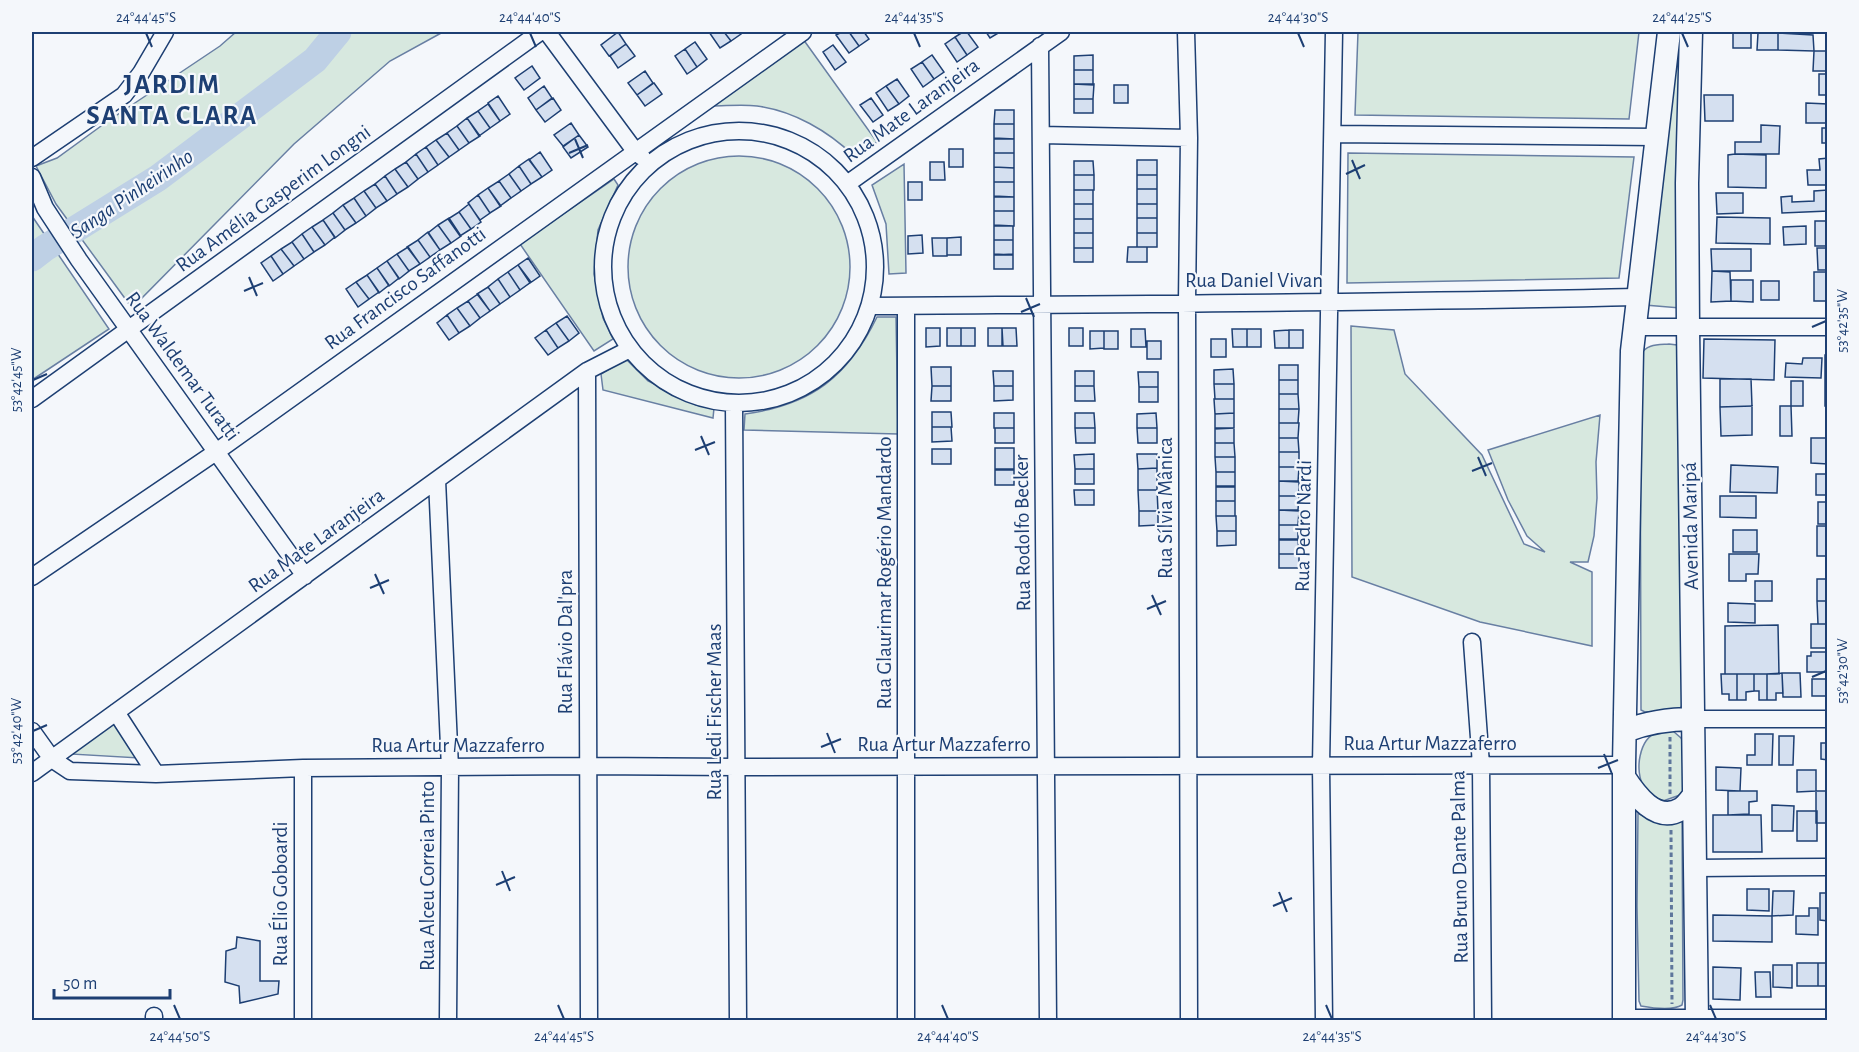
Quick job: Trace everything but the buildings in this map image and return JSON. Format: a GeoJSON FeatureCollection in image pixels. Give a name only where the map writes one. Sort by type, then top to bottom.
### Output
{"type":"FeatureCollection","features":[{"type":"Feature","properties":{"kind":"main road"},"geometry":{"type":"LineString","coordinates":[[1624,1019],[1624,771],[1633,327],[1669,32]]}},
{"type":"Feature","properties":{"kind":"main road","name":"Avenida Maripá"},"geometry":{"type":"LineString","coordinates":[[1691,32],[1687,183],[1697,1020]]}},
{"type":"Feature","properties":{"kind":"main road"},"geometry":{"type":"LineString","coordinates":[[1625,731],[1646,723],[1693,718]]}},
{"type":"Feature","properties":{"kind":"main road"},"geometry":{"type":"LineString","coordinates":[[1624,771],[1637,796],[1648,806],[1661,812],[1675,812],[1694,795]]}},
{"type":"Feature","properties":{"kind":"street"},"geometry":{"type":"LineString","coordinates":[[32,158],[124,95],[141,73],[165,32]]}},
{"type":"Feature","properties":{"kind":"street","name":"Rua Amélia Gasperim Longni"},"geometry":{"type":"LineString","coordinates":[[32,399],[540,32]]}},
{"type":"Feature","properties":{"kind":"street"},"geometry":{"type":"LineString","coordinates":[[547,32],[635,151],[650,164]]}},
{"type":"Feature","properties":{"kind":"street","name":"Rua Francisco Saffanotti"},"geometry":{"type":"LineString","coordinates":[[32,578],[216,452],[803,32]]}},
{"type":"Feature","properties":{"kind":"street","name":"Rua Mate Laranjeira"},"geometry":{"type":"LineString","coordinates":[[847,184],[1061,32]]}},
{"type":"Feature","properties":{"kind":"street","name":"Rua Sílvia Mânica"},"geometry":{"type":"LineString","coordinates":[[1186,32],[1190,138],[1187,302],[1189,1020]]}},
{"type":"Feature","properties":{"kind":"street","name":"Rua Pedro Nardi"},"geometry":{"type":"LineString","coordinates":[[1324,1020],[1322,766],[1334,32]]}},
{"type":"Feature","properties":{"kind":"street","name":"Rua Rodolfo Becker"},"geometry":{"type":"LineString","coordinates":[[1040,46],[1048,1020]]}},
{"type":"Feature","properties":{"kind":"street"},"geometry":{"type":"LineString","coordinates":[[737,130],[768,133],[798,144],[825,161],[847,184],[867,221],[876,264],[870,306],[850,346],[819,378],[779,398],[734,404],[695,396],[659,377],[630,349],[611,313],[603,272],[607,232],[623,194],[650,164],[676,146],[705,134],[737,130]]}},
{"type":"Feature","properties":{"kind":"street"},"geometry":{"type":"LineString","coordinates":[[1333,134],[1656,137]]}},
{"type":"Feature","properties":{"kind":"street"},"geometry":{"type":"LineString","coordinates":[[1041,135],[1190,138]]}},
{"type":"Feature","properties":{"kind":"street","name":"Rua Waldemar Turatti"},"geometry":{"type":"LineString","coordinates":[[32,177],[45,208],[79,260],[305,576]]}},
{"type":"Feature","properties":{"kind":"street","name":"Rua Daniel Vivan"},"geometry":{"type":"LineString","coordinates":[[870,306],[1187,302],[1330,303],[1637,297]]}},
{"type":"Feature","properties":{"kind":"street","name":"Rua Glaurimar Rogério Mandardo"},"geometry":{"type":"LineString","coordinates":[[906,306],[906,1020]]}},
{"type":"Feature","properties":{"kind":"street"},"geometry":{"type":"LineString","coordinates":[[1633,327],[1827,327]]}},
{"type":"Feature","properties":{"kind":"street","name":"Rua Mate Laranjeira"},"geometry":{"type":"LineString","coordinates":[[32,773],[587,371],[630,349]]}},
{"type":"Feature","properties":{"kind":"street","name":"Rua Flávio Dal'pra"},"geometry":{"type":"LineString","coordinates":[[587,371],[589,1020]]}},
{"type":"Feature","properties":{"kind":"street","name":"Rua Ledi Fischer Maas"},"geometry":{"type":"LineString","coordinates":[[734,404],[738,1020]]}},
{"type":"Feature","properties":{"kind":"street","name":"Rua Alceu Correia Pinto"},"geometry":{"type":"LineString","coordinates":[[437,480],[450,768],[448,1020]]}},
{"type":"Feature","properties":{"kind":"street","name":"Rua Bruno Dante Palma"},"geometry":{"type":"LineString","coordinates":[[1472,642],[1481,765],[1483,1020]]}},
{"type":"Feature","properties":{"kind":"street"},"geometry":{"type":"LineString","coordinates":[[116,712],[156,774]]}},
{"type":"Feature","properties":{"kind":"street"},"geometry":{"type":"LineString","coordinates":[[1693,718],[1827,718]]}},
{"type":"Feature","properties":{"kind":"street","name":"Rua Artur Mazzaferro"},"geometry":{"type":"LineString","coordinates":[[32,731],[52,759],[70,771],[156,774],[303,768],[588,766],[1481,765],[1624,771]]}},
{"type":"Feature","properties":{"kind":"street","name":"Rua Élio Goboardi"},"geometry":{"type":"LineString","coordinates":[[303,768],[303,1020]]}},
{"type":"Feature","properties":{"kind":"street"},"geometry":{"type":"LineString","coordinates":[[1694,868],[1827,867]]}},
{"type":"Feature","properties":{"kind":"street"},"geometry":{"type":"LineString","coordinates":[[1624,1019],[1827,1018]]}},
{"type":"Feature","properties":{"kind":"shaded area"},"geometry":{"type":"Polygon","coordinates":[[[236,32],[443,32],[390,61],[294,144],[132,308],[56,204],[36,166],[57,158],[220,46],[236,32]]]}},
{"type":"Feature","properties":{"kind":"shaded area"},"geometry":{"type":"Polygon","coordinates":[[[1358,32],[1639,32],[1629,119],[1355,115],[1358,32]]]}},
{"type":"Feature","properties":{"kind":"shaded area"},"geometry":{"type":"Polygon","coordinates":[[[1677,32],[1684,32],[1680,308],[1645,305],[1677,32]]]}},
{"type":"Feature","properties":{"kind":"shaded area"},"geometry":{"type":"Polygon","coordinates":[[[803,39],[877,142],[854,156],[822,131],[784,112],[751,105],[711,106],[803,39]]]}},
{"type":"Feature","properties":{"kind":"shaded area"},"geometry":{"type":"Polygon","coordinates":[[[1348,153],[1634,157],[1619,278],[1347,283],[1348,153]]]}},
{"type":"Feature","properties":{"kind":"shaded area"},"geometry":{"type":"Polygon","coordinates":[[[739,156],[761,158],[791,169],[809,181],[825,197],[837,215],[845,235],[850,267],[848,289],[837,319],[825,337],[809,353],[791,365],[771,373],[739,378],[717,376],[687,365],[669,353],[653,337],[641,319],[633,299],[628,267],[630,245],[641,215],[653,197],[669,181],[687,169],[707,161],[739,156]]]}},
{"type":"Feature","properties":{"kind":"shaded area"},"geometry":{"type":"Polygon","coordinates":[[[904,164],[906,273],[889,274],[886,224],[872,185],[904,164]]]}},
{"type":"Feature","properties":{"kind":"shaded area"},"geometry":{"type":"Polygon","coordinates":[[[614,179],[618,185],[598,230],[594,274],[603,318],[613,339],[594,351],[520,244],[614,179]]]}},
{"type":"Feature","properties":{"kind":"shaded area"},"geometry":{"type":"Polygon","coordinates":[[[32,216],[109,329],[32,380],[32,216]]]}},
{"type":"Feature","properties":{"kind":"shaded area"},"geometry":{"type":"Polygon","coordinates":[[[877,317],[896,317],[898,434],[744,430],[745,414],[789,403],[825,385],[853,356],[877,317]]]}},
{"type":"Feature","properties":{"kind":"shaded area"},"geometry":{"type":"Polygon","coordinates":[[[1351,326],[1394,330],[1405,374],[1482,455],[1524,544],[1545,552],[1527,536],[1508,500],[1488,450],[1600,415],[1594,536],[1588,562],[1570,562],[1592,572],[1592,646],[1480,622],[1352,577],[1351,326]]]}},
{"type":"Feature","properties":{"kind":"shaded area"},"geometry":{"type":"Polygon","coordinates":[[[1677,345],[1681,349],[1682,705],[1675,711],[1645,712],[1641,710],[1640,355],[1649,347],[1677,345]]]}},
{"type":"Feature","properties":{"kind":"shaded area"},"geometry":{"type":"Polygon","coordinates":[[[626,359],[648,381],[696,405],[714,408],[713,418],[603,390],[601,374],[626,359]]]}},
{"type":"Feature","properties":{"kind":"shaded area"},"geometry":{"type":"Polygon","coordinates":[[[115,723],[139,758],[70,754],[115,723]]]}},
{"type":"Feature","properties":{"kind":"shaded area"},"geometry":{"type":"Polygon","coordinates":[[[1673,731],[1681,738],[1686,748],[1685,789],[1680,795],[1663,801],[1650,794],[1644,787],[1639,772],[1640,756],[1646,741],[1652,735],[1658,732],[1673,731]]]}},
{"type":"Feature","properties":{"kind":"shaded area"},"geometry":{"type":"Polygon","coordinates":[[[1638,813],[1649,819],[1682,815],[1683,1000],[1682,1005],[1673,1008],[1641,1006],[1639,1001],[1638,813]]]}},
{"type":"Feature","properties":{"kind":"waterway","name":"Sanga Pinheirinho"},"geometry":{"type":"LineString","coordinates":[[32,258],[158,178],[315,60],[338,32]]}},
{"type":"Feature","properties":{"kind":"district","name":"JARDIM SANTA CLARA"},"geometry":{"type":"Point","coordinates":[172,100]}}]}
